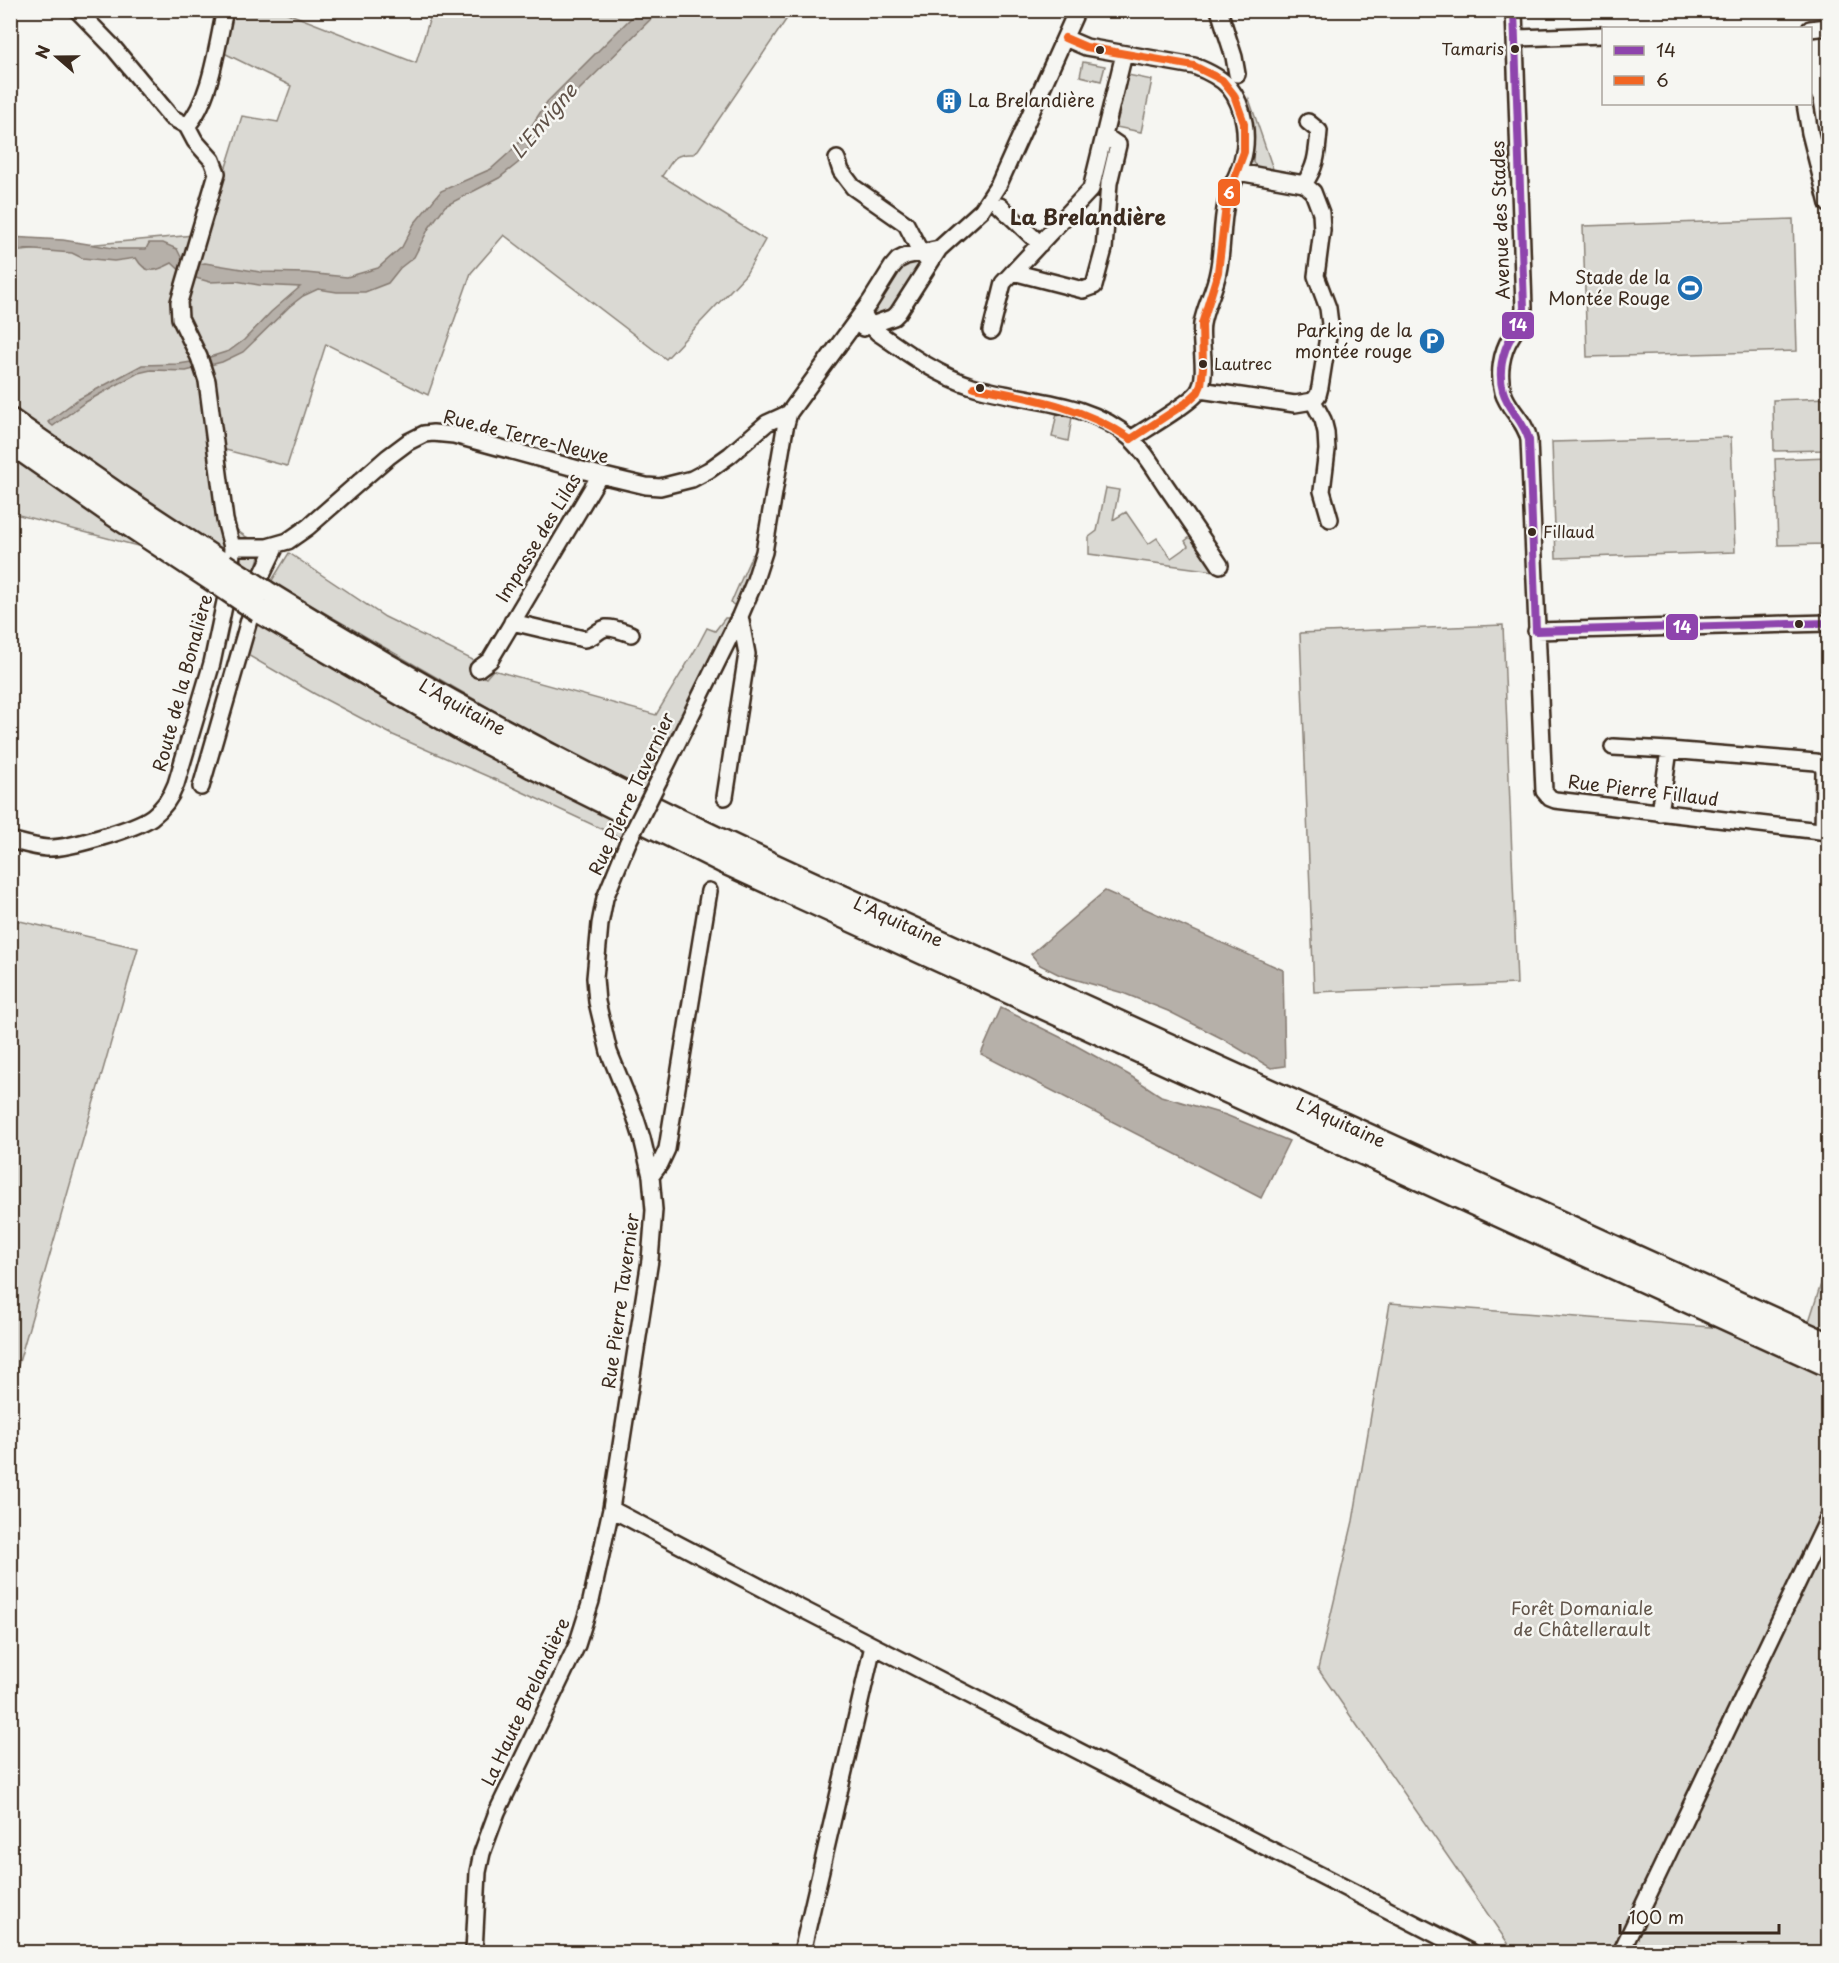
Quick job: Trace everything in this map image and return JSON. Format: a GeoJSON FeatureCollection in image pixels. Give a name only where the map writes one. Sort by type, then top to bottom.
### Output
{"type":"FeatureCollection","features":[{"type":"Feature","properties":{"kind":"highway","name":"L'Aquitaine"},"geometry":{"type":"LineString","coordinates":[[10,420],[225,566],[262,601],[398,693],[533,767],[722,861],[1828,1365]]}},
{"type":"Feature","properties":{"kind":"highway","name":"L'Aquitaine"},"geometry":{"type":"LineString","coordinates":[[10,442],[110,512],[225,566]]}},
{"type":"Feature","properties":{"kind":"highway","name":"L'Aquitaine"},"geometry":{"type":"LineString","coordinates":[[262,601],[346,641],[474,714],[682,822],[1828,1344]]}},
{"type":"Feature","properties":{"kind":"street","name":"Route de la Bonalière"},"geometry":{"type":"LineString","coordinates":[[10,840],[44,848],[68,845],[137,825],[162,808],[176,784],[212,663],[231,573],[225,566],[225,520],[208,391],[202,364],[178,310],[178,302],[217,173],[212,160],[195,141],[187,126],[171,117],[112,46],[77,10]]}},
{"type":"Feature","properties":{"kind":"street"},"geometry":{"type":"LineString","coordinates":[[187,126],[195,118],[201,104],[225,10]]}},
{"type":"Feature","properties":{"kind":"street","name":"Rue Pierre Tavernier"},"geometry":{"type":"LineString","coordinates":[[611,1509],[650,1260],[654,1210],[651,1176],[642,1138],[609,1052],[597,1002],[595,978],[605,898],[628,842],[740,616],[754,583],[764,552],[789,413],[847,336],[866,319],[891,267],[898,260],[924,260],[982,210],[999,184],[1077,10]]}},
{"type":"Feature","properties":{"kind":"street"},"geometry":{"type":"LineString","coordinates":[[1218,10],[1234,57],[1237,74]]}},
{"type":"Feature","properties":{"kind":"street","name":"Avenue des Stades"},"geometry":{"type":"LineString","coordinates":[[1514,10],[1524,308],[1519,327],[1504,350],[1501,376],[1502,390],[1508,404],[1524,426],[1529,440],[1536,631]]}},
{"type":"Feature","properties":{"kind":"street"},"geometry":{"type":"LineString","coordinates":[[1812,29],[1828,27]]}},
{"type":"Feature","properties":{"kind":"street"},"geometry":{"type":"LineString","coordinates":[[1515,38],[1602,35]]}},
{"type":"Feature","properties":{"kind":"street"},"geometry":{"type":"LineString","coordinates":[[1065,38],[1086,46],[1194,66],[1209,72],[1229,88],[1238,103],[1245,124],[1245,152],[1226,203],[1219,270],[1202,322],[1203,372],[1200,390],[1131,439]]}},
{"type":"Feature","properties":{"kind":"street"},"geometry":{"type":"LineString","coordinates":[[991,332],[1003,282],[1091,189],[1124,54]]}},
{"type":"Feature","properties":{"kind":"street"},"geometry":{"type":"LineString","coordinates":[[1805,105],[1828,204]]}},
{"type":"Feature","properties":{"kind":"street"},"geometry":{"type":"LineString","coordinates":[[1304,184],[1316,161],[1319,131],[1308,122]]}},
{"type":"Feature","properties":{"kind":"street"},"geometry":{"type":"LineString","coordinates":[[1012,272],[1083,290],[1094,286],[1104,249],[1109,183],[1118,145],[1105,136]]}},
{"type":"Feature","properties":{"kind":"street"},"geometry":{"type":"LineString","coordinates":[[837,159],[841,171],[853,187],[906,224],[924,260],[898,313],[894,317],[866,319]]}},
{"type":"Feature","properties":{"kind":"street"},"geometry":{"type":"LineString","coordinates":[[1200,390],[1295,404],[1313,401],[1320,387],[1329,324],[1328,308],[1316,276],[1322,230],[1321,213],[1313,192],[1304,184],[1238,172]]}},
{"type":"Feature","properties":{"kind":"street"},"geometry":{"type":"LineString","coordinates":[[1000,206],[1040,244]]}},
{"type":"Feature","properties":{"kind":"street"},"geometry":{"type":"LineString","coordinates":[[866,319],[926,365],[958,381],[974,387],[1070,408],[1093,416],[1131,439],[1146,457],[1220,565]]}},
{"type":"Feature","properties":{"kind":"street"},"geometry":{"type":"LineString","coordinates":[[1313,401],[1323,420],[1326,432],[1327,450],[1322,491],[1330,519]]}},
{"type":"Feature","properties":{"kind":"street","name":"Rue de Terre-Neuve"},"geometry":{"type":"LineString","coordinates":[[225,566],[288,541],[308,527],[388,457],[408,442],[424,434],[454,435],[600,475],[660,487],[692,479],[730,455],[767,423],[789,413]]}},
{"type":"Feature","properties":{"kind":"street","name":"Impasse des Lilas"},"geometry":{"type":"LineString","coordinates":[[478,669],[490,660],[600,475]]}},
{"type":"Feature","properties":{"kind":"street"},"geometry":{"type":"LineString","coordinates":[[201,787],[262,575],[276,546]]}},
{"type":"Feature","properties":{"kind":"street"},"geometry":{"type":"LineString","coordinates":[[724,797],[747,654],[740,616]]}},
{"type":"Feature","properties":{"kind":"street","name":"Impasse des Lilas"},"geometry":{"type":"LineString","coordinates":[[512,622],[584,639],[593,637],[606,628],[631,634]]}},
{"type":"Feature","properties":{"kind":"street"},"geometry":{"type":"LineString","coordinates":[[1536,631],[1828,623]]}},
{"type":"Feature","properties":{"kind":"street","name":"Rue Pierre Fillaud"},"geometry":{"type":"LineString","coordinates":[[1536,631],[1542,785],[1546,795],[1555,800],[1826,832]]}},
{"type":"Feature","properties":{"kind":"street"},"geometry":{"type":"LineString","coordinates":[[1613,747],[1815,762],[1823,766],[1824,772],[1826,832]]}},
{"type":"Feature","properties":{"kind":"street"},"geometry":{"type":"LineString","coordinates":[[1660,813],[1669,750]]}},
{"type":"Feature","properties":{"kind":"street"},"geometry":{"type":"LineString","coordinates":[[651,1176],[667,1149],[709,891]]}},
{"type":"Feature","properties":{"kind":"street"},"geometry":{"type":"LineString","coordinates":[[611,1509],[1470,1953]]}},
{"type":"Feature","properties":{"kind":"street","name":"La Haute Brelandière"},"geometry":{"type":"LineString","coordinates":[[474,1953],[476,1891],[482,1853],[497,1812],[580,1634],[597,1579],[611,1509]]}},
{"type":"Feature","properties":{"kind":"street"},"geometry":{"type":"LineString","coordinates":[[1621,1953],[1828,1519]]}},
{"type":"Feature","properties":{"kind":"street"},"geometry":{"type":"LineString","coordinates":[[802,1953],[873,1646]]}},
{"type":"Feature","properties":{"kind":"green space"},"geometry":{"type":"Polygon","coordinates":[[[233,11],[282,11],[416,63],[432,11],[792,11],[698,150],[693,154],[677,157],[662,176],[765,240],[746,274],[666,359],[504,235],[471,273],[428,395],[326,344],[287,466],[222,449],[232,522],[241,534],[263,544],[253,576],[11,513],[10,252],[205,234],[242,116],[278,122],[291,86],[222,52],[233,11]]]}},
{"type":"Feature","properties":{"kind":"green space"},"geometry":{"type":"Polygon","coordinates":[[[1083,62],[1105,66],[1101,81],[1080,76],[1083,62]]]}},
{"type":"Feature","properties":{"kind":"green space"},"geometry":{"type":"Polygon","coordinates":[[[1128,75],[1152,80],[1141,132],[1116,127],[1128,75]]]}},
{"type":"Feature","properties":{"kind":"green space"},"geometry":{"type":"Polygon","coordinates":[[[1249,99],[1273,169],[1262,170],[1253,163],[1254,138],[1247,109],[1249,99]]]}},
{"type":"Feature","properties":{"kind":"green space","name":"Stade de la Montée Rouge"},"geometry":{"type":"Polygon","coordinates":[[[1793,219],[1797,351],[1587,357],[1583,226],[1793,219]]]}},
{"type":"Feature","properties":{"kind":"green space"},"geometry":{"type":"Polygon","coordinates":[[[919,261],[921,263],[902,297],[888,311],[881,315],[873,315],[900,267],[919,261]]]}},
{"type":"Feature","properties":{"kind":"green space"},"geometry":{"type":"Polygon","coordinates":[[[1828,398],[1828,450],[1774,451],[1773,400],[1828,398]]]}},
{"type":"Feature","properties":{"kind":"green space"},"geometry":{"type":"Polygon","coordinates":[[[1057,413],[1072,417],[1068,441],[1052,437],[1057,413]]]}},
{"type":"Feature","properties":{"kind":"green space"},"geometry":{"type":"Polygon","coordinates":[[[1731,437],[1735,552],[1556,558],[1552,442],[1731,437]]]}},
{"type":"Feature","properties":{"kind":"green space"},"geometry":{"type":"Polygon","coordinates":[[[1828,457],[1828,544],[1778,545],[1775,459],[1828,457]]]}},
{"type":"Feature","properties":{"kind":"green space"},"geometry":{"type":"Polygon","coordinates":[[[1106,488],[1119,490],[1113,520],[1126,512],[1148,544],[1157,538],[1171,558],[1188,546],[1185,541],[1190,537],[1214,571],[1089,554],[1089,537],[1097,531],[1106,488]]]}},
{"type":"Feature","properties":{"kind":"green space"},"geometry":{"type":"Polygon","coordinates":[[[289,553],[385,617],[473,660],[469,669],[486,678],[493,670],[656,715],[707,628],[715,631],[725,618],[731,621],[645,791],[519,725],[271,582],[289,553]]]}},
{"type":"Feature","properties":{"kind":"green space"},"geometry":{"type":"Polygon","coordinates":[[[752,555],[756,556],[737,607],[731,603],[752,555]]]}},
{"type":"Feature","properties":{"kind":"green space"},"geometry":{"type":"Polygon","coordinates":[[[256,621],[439,727],[627,827],[621,838],[393,735],[244,653],[256,621]]]}},
{"type":"Feature","properties":{"kind":"green space"},"geometry":{"type":"Polygon","coordinates":[[[1503,625],[1517,984],[1314,992],[1300,633],[1503,625]]]}},
{"type":"Feature","properties":{"kind":"green space"},"geometry":{"type":"Polygon","coordinates":[[[10,919],[138,948],[11,1390],[10,919]]]}},
{"type":"Feature","properties":{"kind":"green space","name":"Forêt Domaniale de Châtellerault"},"geometry":{"type":"Polygon","coordinates":[[[1828,1262],[1828,1952],[1514,1952],[1318,1669],[1353,1521],[1390,1303],[1805,1334],[1828,1262]]]}},
{"type":"Feature","properties":{"kind":"water","name":"L'Envigne"},"geometry":{"type":"Polygon","coordinates":[[[638,11],[659,11],[579,90],[538,135],[518,163],[499,178],[445,206],[429,228],[414,257],[400,268],[388,283],[365,292],[318,289],[303,296],[290,306],[243,352],[222,362],[186,371],[151,370],[138,373],[84,403],[53,426],[48,422],[77,400],[142,365],[179,364],[229,351],[244,340],[300,287],[259,285],[236,281],[210,282],[185,275],[172,263],[151,270],[143,267],[136,258],[114,261],[82,258],[72,253],[11,248],[11,237],[63,240],[119,249],[146,249],[149,243],[163,243],[177,249],[183,261],[193,265],[205,263],[260,272],[347,277],[378,268],[402,247],[414,224],[441,191],[491,169],[510,152],[525,136],[547,102],[638,11]]]}},
{"type":"Feature","properties":{"kind":"water"},"geometry":{"type":"Polygon","coordinates":[[[1105,891],[1283,970],[1285,1066],[1271,1068],[1223,1039],[1168,1011],[1123,993],[1060,975],[1040,965],[1031,954],[1105,891]]]}},
{"type":"Feature","properties":{"kind":"water"},"geometry":{"type":"Polygon","coordinates":[[[1001,1008],[1066,1040],[1129,1075],[1161,1096],[1226,1115],[1289,1141],[1261,1198],[981,1054],[1001,1008]]]}},
{"type":"Feature","properties":{"kind":"transit line","name":"14"},"geometry":{"type":"LineString","coordinates":[[1514,10],[1524,308],[1521,320],[1505,350],[1501,377],[1508,404],[1524,427],[1529,440],[1536,631]]}},
{"type":"Feature","properties":{"kind":"transit line","name":"6"},"geometry":{"type":"LineString","coordinates":[[1065,38],[1086,47],[1194,66],[1222,80],[1234,95],[1244,123],[1244,152],[1227,198],[1218,272],[1202,324],[1201,385],[1198,392],[1186,403],[1131,439]]}},
{"type":"Feature","properties":{"kind":"transit line","name":"6"},"geometry":{"type":"LineString","coordinates":[[974,387],[1075,411],[1094,418],[1131,439]]}},
{"type":"Feature","properties":{"kind":"transit line","name":"14"},"geometry":{"type":"LineString","coordinates":[[1536,631],[1828,623]]}},
{"type":"Feature","properties":{"kind":"place","name":"Tamaris"},"geometry":{"type":"Point","coordinates":[1515,49]}},
{"type":"Feature","properties":{"kind":"place","name":"La Brelandière"},"geometry":{"type":"Point","coordinates":[949,101]}},
{"type":"Feature","properties":{"kind":"place","name":"Stade de la Montée Rouge"},"geometry":{"type":"Point","coordinates":[1690,288]}},
{"type":"Feature","properties":{"kind":"place","name":"Parking de la montée rouge"},"geometry":{"type":"Point","coordinates":[1432,341]}},
{"type":"Feature","properties":{"kind":"place","name":"Lautrec"},"geometry":{"type":"Point","coordinates":[1203,364]}},
{"type":"Feature","properties":{"kind":"place","name":"Fillaud"},"geometry":{"type":"Point","coordinates":[1532,532]}},
{"type":"Feature","properties":{"kind":"district","name":"La Brelandière"},"geometry":{"type":"Point","coordinates":[1088,218]}}]}
